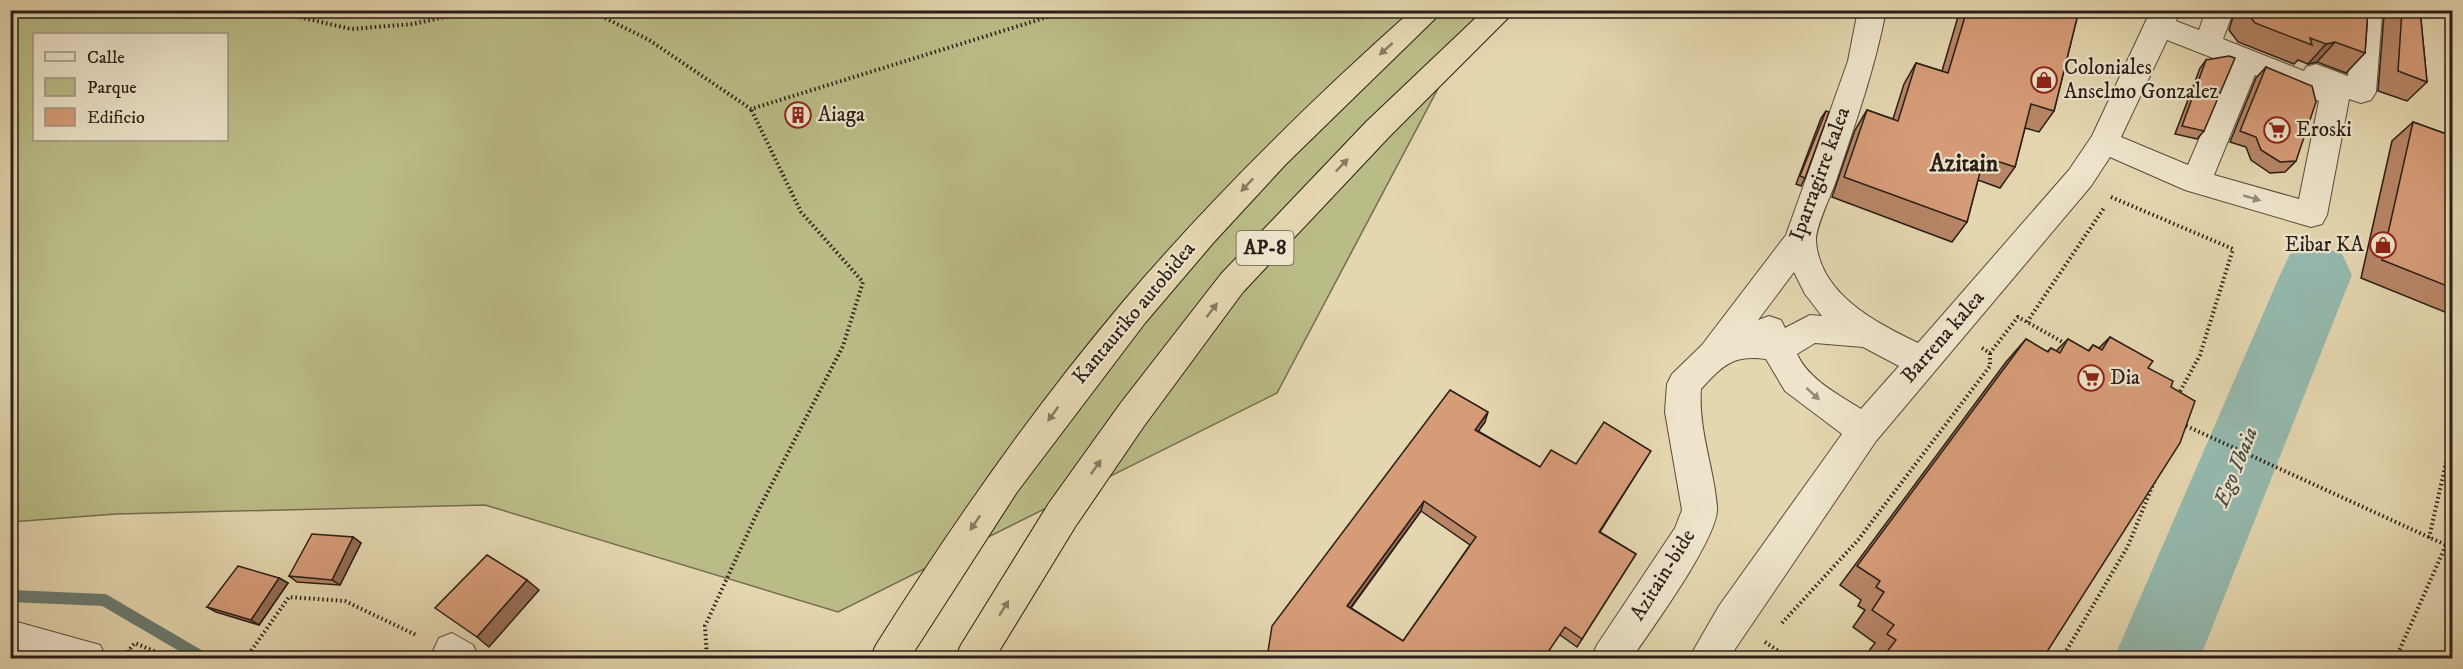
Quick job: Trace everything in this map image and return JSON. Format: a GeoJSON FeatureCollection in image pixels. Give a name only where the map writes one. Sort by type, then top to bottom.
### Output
{"type":"FeatureCollection","features":[{"type":"Feature","properties":{"kind":"highway","name":"Kantauriko autobidea"},"geometry":{"type":"LineString","coordinates":[[889,658],[936,580],[1008,474],[1083,373],[1192,243],[1288,141],[1430,10]]}},
{"type":"Feature","properties":{"kind":"highway","name":"AP-8"},"geometry":{"type":"LineString","coordinates":[[974,658],[1062,515],[1132,415],[1232,283],[1378,129],[1502,10]]}},
{"type":"Feature","properties":{"kind":"street","name":"Iparragirre kalea"},"geometry":{"type":"LineString","coordinates":[[1716,351],[1800,240],[1862,61],[1872,10]]}},
{"type":"Feature","properties":{"kind":"street"},"geometry":{"type":"LineString","coordinates":[[2163,18],[2215,24],[2361,92],[2368,15],[2355,10]]}},
{"type":"Feature","properties":{"kind":"street"},"geometry":{"type":"LineString","coordinates":[[2104,142],[2196,182],[2311,215],[2336,95],[2247,60],[2163,18]]}},
{"type":"Feature","properties":{"kind":"street","name":"Barrena kalea"},"geometry":{"type":"LineString","coordinates":[[1708,658],[1732,619],[1864,430],[2080,178],[2104,142],[2163,18]]}},
{"type":"Feature","properties":{"kind":"street"},"geometry":{"type":"LineString","coordinates":[[2196,182],[2247,60]]}},
{"type":"Feature","properties":{"kind":"street"},"geometry":{"type":"LineString","coordinates":[[1800,240],[1808,272],[1810,329]]}},
{"type":"Feature","properties":{"kind":"street"},"geometry":{"type":"LineString","coordinates":[[1808,272],[1819,291],[1837,311],[1868,334],[1921,361]]}},
{"type":"Feature","properties":{"kind":"street"},"geometry":{"type":"LineString","coordinates":[[1761,291],[1767,327],[1780,348],[1789,372],[1813,394],[1864,430]]}},
{"type":"Feature","properties":{"kind":"street"},"geometry":{"type":"LineString","coordinates":[[1716,351],[1750,342],[1780,348],[1810,329],[1868,334]]}},
{"type":"Feature","properties":{"kind":"street","name":"Azitain-bide"},"geometry":{"type":"LineString","coordinates":[[1610,658],[1689,538],[1700,510],[1682,412],[1684,384],[1716,351]]}},
{"type":"Feature","properties":{"kind":"street"},"geometry":{"type":"LineString","coordinates":[[10,638],[87,658]]}},
{"type":"Feature","properties":{"kind":"path"},"geometry":{"type":"LineString","coordinates":[[269,10],[351,29],[413,24],[477,10]]}},
{"type":"Feature","properties":{"kind":"path"},"geometry":{"type":"LineString","coordinates":[[589,10],[649,40],[751,109],[801,212],[863,282],[843,346],[758,511],[705,626],[707,658]]}},
{"type":"Feature","properties":{"kind":"path"},"geometry":{"type":"LineString","coordinates":[[751,109],[1070,10]]}},
{"type":"Feature","properties":{"kind":"path"},"geometry":{"type":"LineString","coordinates":[[2028,322],[2112,196],[2234,249],[2200,355],[2173,404]]}},
{"type":"Feature","properties":{"kind":"path"},"geometry":{"type":"LineString","coordinates":[[1781,624],[1858,540],[1990,366],[1990,353],[2018,317],[2069,345]]}},
{"type":"Feature","properties":{"kind":"path"},"geometry":{"type":"LineString","coordinates":[[1950,330],[1990,353]]}},
{"type":"Feature","properties":{"kind":"path"},"geometry":{"type":"LineString","coordinates":[[2178,423],[2446,545]]}},
{"type":"Feature","properties":{"kind":"path"},"geometry":{"type":"LineString","coordinates":[[2429,538],[2452,436]]}},
{"type":"Feature","properties":{"kind":"path"},"geometry":{"type":"LineString","coordinates":[[2062,658],[2128,546],[2158,474]]}},
{"type":"Feature","properties":{"kind":"path"},"geometry":{"type":"LineString","coordinates":[[2396,658],[2446,545],[2452,513]]}},
{"type":"Feature","properties":{"kind":"path"},"geometry":{"type":"LineString","coordinates":[[247,657],[289,597],[345,602],[456,655]]}},
{"type":"Feature","properties":{"kind":"path"},"geometry":{"type":"LineString","coordinates":[[1773,633],[1764,641],[1789,658]]}},
{"type":"Feature","properties":{"kind":"path"},"geometry":{"type":"LineString","coordinates":[[146,658],[128,651],[135,643],[170,658]]}},
{"type":"Feature","properties":{"kind":"green space"},"geometry":{"type":"Polygon","coordinates":[[[11,11],[1479,11],[1277,393],[838,612],[485,505],[116,514],[11,522],[11,11]]]}},
{"type":"Feature","properties":{"kind":"building"},"geometry":{"type":"Polygon","coordinates":[[[1967,10],[2079,10],[2054,111],[2031,104],[2015,167],[1984,157],[1967,222],[1844,177],[1867,110],[1898,121],[1916,63],[1948,73],[1967,10]]]}},
{"type":"Feature","properties":{"kind":"building"},"geometry":{"type":"Polygon","coordinates":[[[2245,10],[2368,10],[2365,53],[2335,42],[2326,44],[2310,38],[2312,45],[2255,23],[2245,10]]]}},
{"type":"Feature","properties":{"kind":"building"},"geometry":{"type":"Polygon","coordinates":[[[2402,10],[2420,10],[2427,82],[2398,71],[2402,10]]]}},
{"type":"Feature","properties":{"kind":"building"},"geometry":{"type":"Polygon","coordinates":[[[2229,56],[2235,58],[2204,131],[2182,126],[2206,60],[2229,56]]]}},
{"type":"Feature","properties":{"kind":"building"},"geometry":{"type":"Polygon","coordinates":[[[2266,67],[2312,86],[2316,102],[2296,161],[2280,162],[2261,150],[2256,137],[2240,131],[2266,67]]]}},
{"type":"Feature","properties":{"kind":"building"},"geometry":{"type":"Polygon","coordinates":[[[1826,111],[1829,112],[1805,178],[1800,176],[1826,111]]]}},
{"type":"Feature","properties":{"kind":"building"},"geometry":{"type":"Polygon","coordinates":[[[2413,122],[2452,136],[2452,288],[2382,260],[2413,122]]]}},
{"type":"Feature","properties":{"kind":"building"},"geometry":{"type":"Polygon","coordinates":[[[2110,337],[2153,361],[2148,368],[2173,381],[2171,387],[2195,401],[2180,443],[2043,658],[1883,657],[1896,640],[1887,634],[1894,625],[1872,610],[1884,592],[1876,587],[1880,581],[1857,566],[2026,339],[2048,352],[2051,348],[2060,353],[2068,339],[2089,351],[2093,345],[2102,350],[2110,337]]]}},
{"type":"Feature","properties":{"kind":"building"},"geometry":{"type":"Polygon","coordinates":[[[1450,390],[1488,412],[1475,430],[1540,467],[1551,450],[1576,464],[1604,422],[1651,451],[1599,532],[1636,554],[1582,639],[1565,627],[1544,658],[1267,658],[1272,626],[1450,390]],[[1424,501],[1347,606],[1403,641],[1476,537],[1424,501]]]}},
{"type":"Feature","properties":{"kind":"building"},"geometry":{"type":"Polygon","coordinates":[[[312,534],[353,537],[332,580],[289,576],[312,534]]]}},
{"type":"Feature","properties":{"kind":"building"},"geometry":{"type":"Polygon","coordinates":[[[487,555],[527,580],[477,637],[435,608],[487,555]]]}},
{"type":"Feature","properties":{"kind":"building"},"geometry":{"type":"Polygon","coordinates":[[[238,566],[279,578],[251,620],[207,607],[238,566]]]}},
{"type":"Feature","properties":{"kind":"waterway","name":"Ego Ibaia"},"geometry":{"type":"LineString","coordinates":[[2157,658],[2316,275]]}},
{"type":"Feature","properties":{"kind":"waterway"},"geometry":{"type":"LineString","coordinates":[[10,596],[104,600],[203,658]]}},
{"type":"Feature","properties":{"kind":"place","name":"Coloniales Anselmo Gonzalez"},"geometry":{"type":"Point","coordinates":[2044,80]}},
{"type":"Feature","properties":{"kind":"place","name":"Aiaga"},"geometry":{"type":"Point","coordinates":[798,115]}},
{"type":"Feature","properties":{"kind":"place","name":"Eroski"},"geometry":{"type":"Point","coordinates":[2277,130]}},
{"type":"Feature","properties":{"kind":"place","name":"Eibar KA"},"geometry":{"type":"Point","coordinates":[2383,245]}},
{"type":"Feature","properties":{"kind":"place","name":"Dia"},"geometry":{"type":"Point","coordinates":[2091,378]}},
{"type":"Feature","properties":{"kind":"district","name":"Azitain"},"geometry":{"type":"Point","coordinates":[1964,164]}}]}
